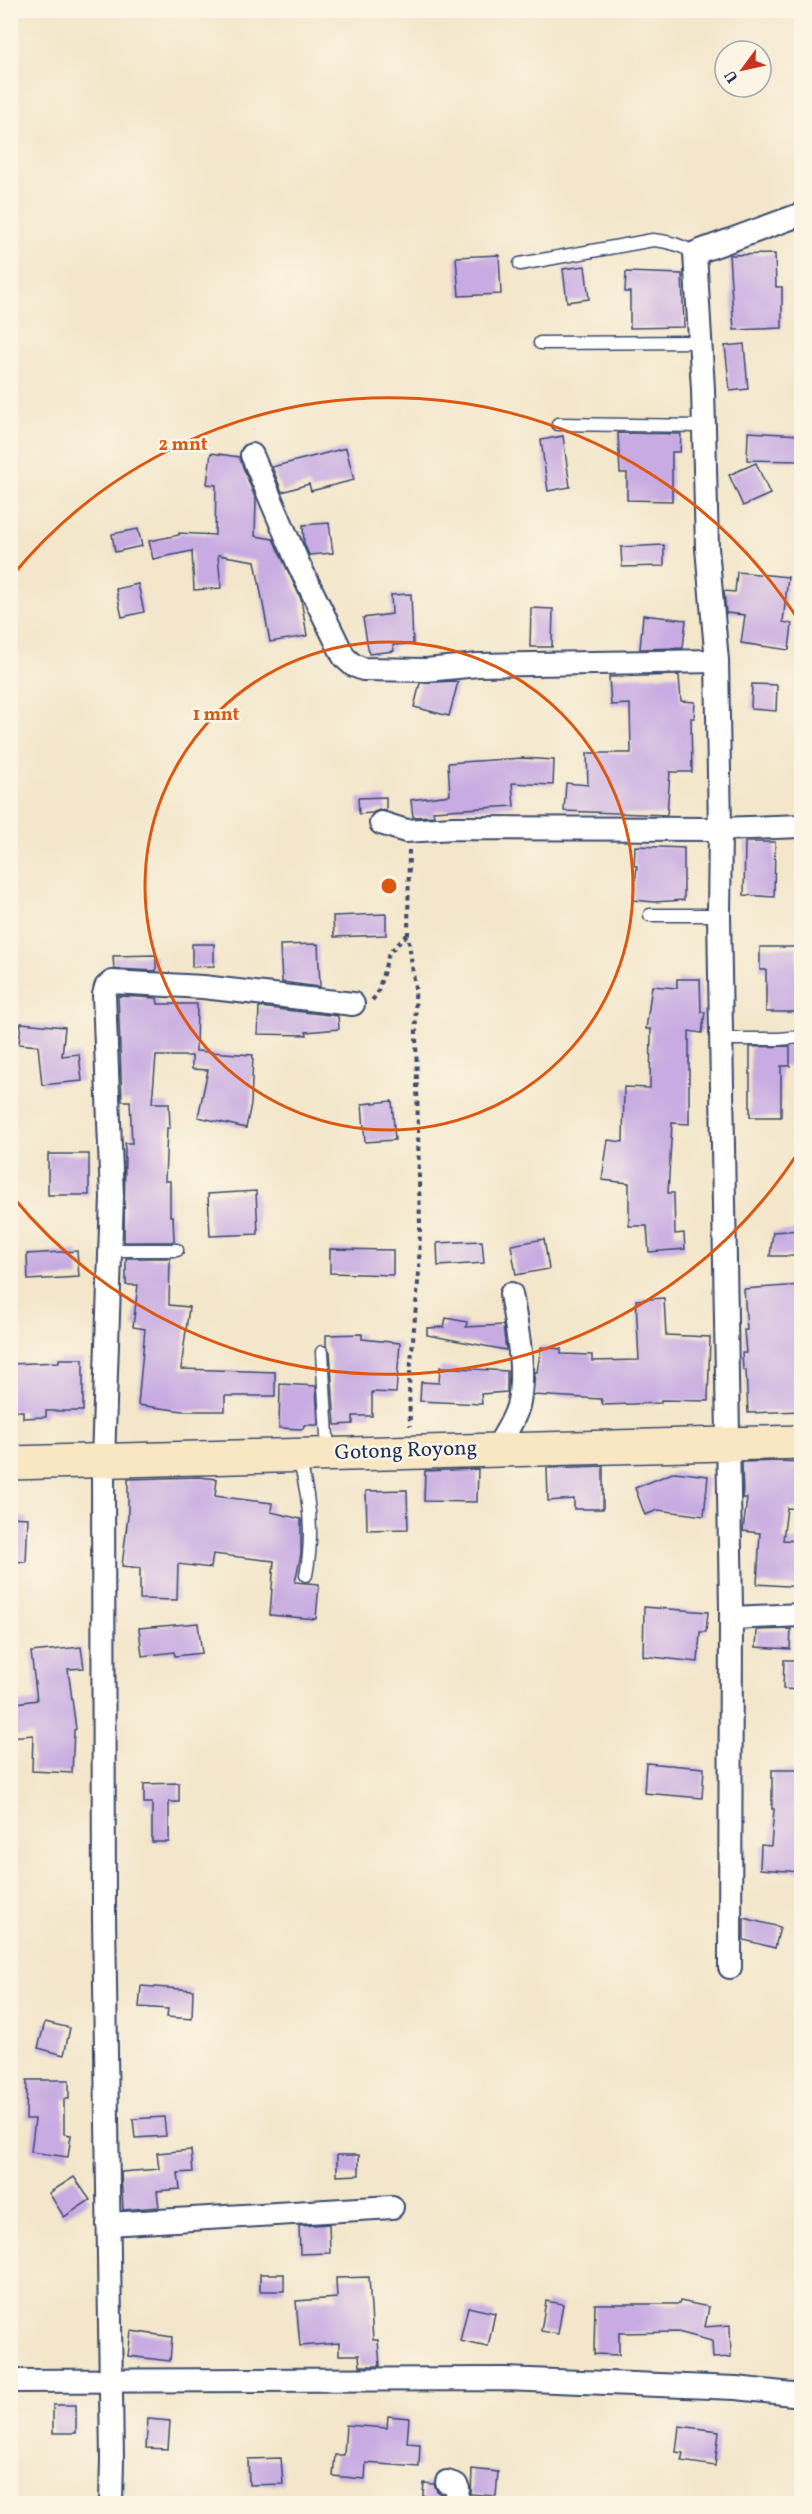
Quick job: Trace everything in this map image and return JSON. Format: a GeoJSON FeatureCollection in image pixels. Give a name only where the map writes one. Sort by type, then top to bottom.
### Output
{"type":"FeatureCollection","features":[{"type":"Feature","properties":{"kind":"street"},"geometry":{"type":"LineString","coordinates":[[730,1967],[731,1618],[717,661],[707,548],[704,426],[695,253],[801,214]]}},
{"type":"Feature","properties":{"kind":"street"},"geometry":{"type":"LineString","coordinates":[[252,455],[298,563],[344,657],[353,665],[363,669],[426,670],[478,665],[717,661]]}},
{"type":"Feature","properties":{"kind":"street"},"geometry":{"type":"LineString","coordinates":[[381,823],[406,831],[453,828],[720,829],[801,826]]}},
{"type":"Feature","properties":{"kind":"street"},"geometry":{"type":"LineString","coordinates":[[111,2504],[104,1917],[103,1461],[112,1250],[110,1119],[104,995],[106,987],[112,982],[203,987],[353,1005]]}},
{"type":"Feature","properties":{"kind":"street"},"geometry":{"type":"LineString","coordinates":[[497,1449],[514,1418],[520,1392],[518,1333],[511,1294]]}},
{"type":"Feature","properties":{"kind":"street","name":"Gotong Royong"},"geometry":{"type":"LineString","coordinates":[[10,1463],[801,1442]]}},
{"type":"Feature","properties":{"kind":"street"},"geometry":{"type":"LineString","coordinates":[[731,1618],[801,1615]]}},
{"type":"Feature","properties":{"kind":"street"},"geometry":{"type":"LineString","coordinates":[[108,2224],[392,2207]]}},
{"type":"Feature","properties":{"kind":"street"},"geometry":{"type":"LineString","coordinates":[[10,2381],[504,2379],[736,2388],[801,2395]]}},
{"type":"Feature","properties":{"kind":"street"},"geometry":{"type":"LineString","coordinates":[[447,2481],[456,2485],[458,2489],[456,2504]]}},
{"type":"Feature","properties":{"kind":"lane"},"geometry":{"type":"LineString","coordinates":[[520,264],[653,240],[674,243],[695,253]]}},
{"type":"Feature","properties":{"kind":"lane"},"geometry":{"type":"LineString","coordinates":[[540,343],[700,342]]}},
{"type":"Feature","properties":{"kind":"lane"},"geometry":{"type":"LineString","coordinates":[[558,424],[704,426]]}},
{"type":"Feature","properties":{"kind":"lane"},"geometry":{"type":"LineString","coordinates":[[650,915],[719,915]]}},
{"type":"Feature","properties":{"kind":"lane"},"geometry":{"type":"LineString","coordinates":[[723,1039],[801,1037]]}},
{"type":"Feature","properties":{"kind":"lane"},"geometry":{"type":"LineString","coordinates":[[112,1250],[177,1250]]}},
{"type":"Feature","properties":{"kind":"lane"},"geometry":{"type":"LineString","coordinates":[[306,1575],[311,1550],[310,1511],[306,1483],[313,1454],[322,1352]]}},
{"type":"Feature","properties":{"kind":"path"},"geometry":{"type":"LineString","coordinates":[[406,831],[410,857],[408,935],[415,988],[420,1227],[419,1271],[409,1385],[411,1451]]}},
{"type":"Feature","properties":{"kind":"path"},"geometry":{"type":"LineString","coordinates":[[353,1005],[368,1003],[377,995],[388,953],[408,935]]}},
{"type":"Feature","properties":{"kind":"building"},"geometry":{"type":"Polygon","coordinates":[[[775,254],[776,287],[782,287],[782,328],[734,330],[729,255],[775,254]]]}},
{"type":"Feature","properties":{"kind":"building"},"geometry":{"type":"Polygon","coordinates":[[[499,255],[501,294],[459,296],[456,257],[499,255]]]}},
{"type":"Feature","properties":{"kind":"building"},"geometry":{"type":"Polygon","coordinates":[[[585,266],[589,299],[567,302],[563,269],[585,266]]]}},
{"type":"Feature","properties":{"kind":"building"},"geometry":{"type":"Polygon","coordinates":[[[626,272],[682,274],[684,327],[630,328],[630,292],[625,292],[626,272]]]}},
{"type":"Feature","properties":{"kind":"building"},"geometry":{"type":"Polygon","coordinates":[[[744,344],[748,389],[730,391],[725,346],[744,344]]]}},
{"type":"Feature","properties":{"kind":"building"},"geometry":{"type":"Polygon","coordinates":[[[748,432],[801,435],[801,461],[747,460],[748,432]]]}},
{"type":"Feature","properties":{"kind":"building"},"geometry":{"type":"Polygon","coordinates":[[[618,433],[681,434],[680,452],[672,452],[672,501],[627,500],[627,473],[620,473],[618,433]]]}},
{"type":"Feature","properties":{"kind":"building"},"geometry":{"type":"Polygon","coordinates":[[[563,436],[570,487],[548,491],[541,440],[563,436]]]}},
{"type":"Feature","properties":{"kind":"building"},"geometry":{"type":"Polygon","coordinates":[[[346,448],[354,480],[311,491],[309,484],[282,492],[272,467],[346,448]]]}},
{"type":"Feature","properties":{"kind":"building"},"geometry":{"type":"Polygon","coordinates":[[[211,453],[239,457],[256,500],[255,536],[273,539],[301,599],[307,636],[270,642],[255,561],[218,555],[221,588],[194,590],[192,551],[153,559],[149,541],[179,535],[179,533],[215,535],[216,485],[207,484],[211,453]]]}},
{"type":"Feature","properties":{"kind":"building"},"geometry":{"type":"Polygon","coordinates":[[[756,463],[770,494],[743,506],[729,475],[756,463]]]}},
{"type":"Feature","properties":{"kind":"building"},"geometry":{"type":"Polygon","coordinates":[[[329,523],[333,553],[309,555],[304,543],[303,525],[329,523]]]}},
{"type":"Feature","properties":{"kind":"building"},"geometry":{"type":"Polygon","coordinates":[[[138,529],[142,546],[115,552],[112,534],[138,529]]]}},
{"type":"Feature","properties":{"kind":"building"},"geometry":{"type":"Polygon","coordinates":[[[664,545],[664,566],[622,567],[621,547],[664,545]]]}},
{"type":"Feature","properties":{"kind":"building"},"geometry":{"type":"Polygon","coordinates":[[[737,572],[788,577],[783,622],[792,624],[789,650],[741,643],[745,615],[726,613],[724,591],[735,592],[737,572]]]}},
{"type":"Feature","properties":{"kind":"building"},"geometry":{"type":"Polygon","coordinates":[[[138,584],[144,612],[122,617],[116,589],[138,584]]]}},
{"type":"Feature","properties":{"kind":"building"},"geometry":{"type":"Polygon","coordinates":[[[411,594],[413,644],[393,645],[394,651],[369,654],[363,618],[392,614],[391,595],[411,594]]]}},
{"type":"Feature","properties":{"kind":"building"},"geometry":{"type":"Polygon","coordinates":[[[531,608],[553,609],[552,647],[530,647],[531,608]]]}},
{"type":"Feature","properties":{"kind":"building"},"geometry":{"type":"Polygon","coordinates":[[[643,615],[686,620],[683,648],[640,649],[643,615]]]}},
{"type":"Feature","properties":{"kind":"building"},"geometry":{"type":"Polygon","coordinates":[[[679,675],[681,701],[695,702],[694,718],[691,718],[692,772],[670,772],[667,815],[564,811],[566,783],[588,785],[587,753],[631,753],[630,704],[611,705],[609,677],[679,675]]]}},
{"type":"Feature","properties":{"kind":"building"},"geometry":{"type":"Polygon","coordinates":[[[458,682],[449,716],[414,707],[420,683],[458,682]]]}},
{"type":"Feature","properties":{"kind":"building"},"geometry":{"type":"Polygon","coordinates":[[[752,684],[777,685],[776,711],[751,709],[752,684]]]}},
{"type":"Feature","properties":{"kind":"building"},"geometry":{"type":"Polygon","coordinates":[[[522,758],[554,760],[553,785],[512,783],[514,806],[433,811],[434,816],[413,817],[411,800],[450,795],[448,763],[522,758]]]}},
{"type":"Feature","properties":{"kind":"building"},"geometry":{"type":"Polygon","coordinates":[[[386,797],[386,811],[359,814],[358,798],[386,797]]]}},
{"type":"Feature","properties":{"kind":"building"},"geometry":{"type":"Polygon","coordinates":[[[745,842],[775,842],[774,897],[744,895],[745,842]]]}},
{"type":"Feature","properties":{"kind":"building"},"geometry":{"type":"Polygon","coordinates":[[[635,846],[684,848],[684,900],[654,902],[633,900],[637,866],[634,866],[635,846]]]}},
{"type":"Feature","properties":{"kind":"building"},"geometry":{"type":"Polygon","coordinates":[[[386,914],[386,935],[334,937],[333,916],[386,914]]]}},
{"type":"Feature","properties":{"kind":"building"},"geometry":{"type":"Polygon","coordinates":[[[192,944],[214,944],[214,966],[192,967],[192,944]]]}},
{"type":"Feature","properties":{"kind":"building"},"geometry":{"type":"Polygon","coordinates":[[[318,944],[320,987],[282,982],[280,945],[318,944]]]}},
{"type":"Feature","properties":{"kind":"building"},"geometry":{"type":"Polygon","coordinates":[[[760,947],[797,947],[797,984],[801,984],[801,1012],[766,1012],[766,970],[760,970],[760,947]]]}},
{"type":"Feature","properties":{"kind":"building"},"geometry":{"type":"Polygon","coordinates":[[[156,955],[156,971],[114,969],[113,956],[156,955]]]}},
{"type":"Feature","properties":{"kind":"building"},"geometry":{"type":"Polygon","coordinates":[[[677,979],[700,979],[701,1012],[705,1012],[702,1033],[689,1031],[689,1124],[672,1123],[668,1193],[674,1193],[675,1234],[684,1233],[685,1249],[649,1252],[647,1226],[629,1226],[629,1183],[602,1180],[608,1140],[623,1142],[624,1087],[650,1088],[651,1029],[646,1029],[652,986],[677,988],[677,979]]]}},
{"type":"Feature","properties":{"kind":"building"},"geometry":{"type":"Polygon","coordinates":[[[118,996],[157,998],[158,1004],[197,1004],[196,1051],[253,1055],[251,1104],[246,1128],[198,1117],[208,1070],[192,1069],[192,1056],[156,1056],[152,1103],[169,1103],[170,1128],[167,1128],[165,1181],[170,1181],[170,1216],[173,1216],[174,1241],[171,1242],[124,1242],[125,1143],[132,1143],[130,1101],[122,1101],[118,996]]]}},
{"type":"Feature","properties":{"kind":"building"},"geometry":{"type":"Polygon","coordinates":[[[259,1007],[338,1016],[339,1029],[306,1032],[307,1035],[258,1034],[259,1007]]]}},
{"type":"Feature","properties":{"kind":"building"},"geometry":{"type":"Polygon","coordinates":[[[21,1023],[65,1027],[62,1056],[79,1054],[82,1081],[42,1085],[38,1046],[19,1044],[21,1023]]]}},
{"type":"Feature","properties":{"kind":"building"},"geometry":{"type":"Polygon","coordinates":[[[790,1046],[790,1066],[781,1066],[781,1117],[750,1117],[750,1047],[790,1046]]]}},
{"type":"Feature","properties":{"kind":"building"},"geometry":{"type":"Polygon","coordinates":[[[392,1101],[395,1140],[365,1142],[362,1104],[392,1101]]]}},
{"type":"Feature","properties":{"kind":"building"},"geometry":{"type":"Polygon","coordinates":[[[48,1154],[89,1154],[89,1195],[48,1195],[48,1154]]]}},
{"type":"Feature","properties":{"kind":"building"},"geometry":{"type":"Polygon","coordinates":[[[256,1191],[258,1234],[210,1236],[208,1194],[256,1191]]]}},
{"type":"Feature","properties":{"kind":"building"},"geometry":{"type":"Polygon","coordinates":[[[801,1230],[801,1256],[770,1256],[773,1232],[801,1230]]]}},
{"type":"Feature","properties":{"kind":"building"},"geometry":{"type":"Polygon","coordinates":[[[544,1239],[549,1269],[516,1275],[511,1245],[544,1239]]]}},
{"type":"Feature","properties":{"kind":"building"},"geometry":{"type":"Polygon","coordinates":[[[482,1241],[484,1263],[438,1266],[437,1243],[482,1241]]]}},
{"type":"Feature","properties":{"kind":"building"},"geometry":{"type":"Polygon","coordinates":[[[330,1249],[393,1250],[393,1275],[330,1273],[330,1249]]]}},
{"type":"Feature","properties":{"kind":"building"},"geometry":{"type":"Polygon","coordinates":[[[77,1251],[79,1277],[28,1280],[27,1254],[77,1251]]]}},
{"type":"Feature","properties":{"kind":"building"},"geometry":{"type":"Polygon","coordinates":[[[126,1258],[170,1258],[169,1305],[189,1307],[181,1369],[275,1372],[275,1396],[225,1396],[225,1411],[183,1411],[138,1405],[145,1329],[133,1327],[138,1285],[126,1285],[126,1258]]]}},
{"type":"Feature","properties":{"kind":"building"},"geometry":{"type":"Polygon","coordinates":[[[801,1285],[801,1411],[748,1413],[746,1370],[743,1370],[742,1353],[746,1353],[744,1330],[747,1330],[744,1289],[801,1285]]]}},
{"type":"Feature","properties":{"kind":"building"},"geometry":{"type":"Polygon","coordinates":[[[664,1298],[666,1335],[710,1337],[708,1401],[661,1400],[661,1403],[603,1405],[601,1399],[533,1395],[535,1372],[537,1372],[541,1347],[561,1349],[561,1354],[592,1355],[592,1361],[639,1360],[636,1300],[664,1298]]]}},
{"type":"Feature","properties":{"kind":"building"},"geometry":{"type":"Polygon","coordinates":[[[446,1318],[467,1322],[466,1327],[503,1325],[506,1350],[427,1335],[427,1328],[444,1327],[446,1318]]]}},
{"type":"Feature","properties":{"kind":"building"},"geometry":{"type":"Polygon","coordinates":[[[362,1334],[362,1339],[400,1343],[396,1393],[372,1392],[372,1416],[353,1416],[353,1424],[335,1425],[330,1352],[326,1345],[326,1335],[362,1334]]]}},
{"type":"Feature","properties":{"kind":"building"},"geometry":{"type":"Polygon","coordinates":[[[59,1359],[83,1359],[83,1411],[46,1411],[46,1417],[23,1418],[23,1411],[10,1411],[10,1364],[59,1362],[59,1359]]]}},
{"type":"Feature","properties":{"kind":"building"},"geometry":{"type":"Polygon","coordinates":[[[440,1367],[507,1371],[507,1392],[481,1394],[482,1404],[420,1401],[421,1382],[439,1383],[440,1367]]]}},
{"type":"Feature","properties":{"kind":"building"},"geometry":{"type":"Polygon","coordinates":[[[280,1384],[316,1386],[318,1425],[304,1425],[303,1429],[279,1428],[280,1384]]]}},
{"type":"Feature","properties":{"kind":"building"},"geometry":{"type":"Polygon","coordinates":[[[742,1462],[801,1462],[801,1509],[787,1508],[783,1540],[801,1541],[801,1587],[757,1584],[760,1533],[743,1531],[747,1498],[743,1498],[742,1462]]]}},
{"type":"Feature","properties":{"kind":"building"},"geometry":{"type":"Polygon","coordinates":[[[603,1466],[603,1509],[574,1509],[574,1499],[548,1501],[547,1468],[603,1466]]]}},
{"type":"Feature","properties":{"kind":"building"},"geometry":{"type":"Polygon","coordinates":[[[478,1469],[477,1502],[424,1501],[425,1471],[478,1469]]]}},
{"type":"Feature","properties":{"kind":"building"},"geometry":{"type":"Polygon","coordinates":[[[675,1472],[708,1476],[704,1516],[658,1510],[645,1515],[635,1488],[675,1472]]]}},
{"type":"Feature","properties":{"kind":"building"},"geometry":{"type":"Polygon","coordinates":[[[199,1477],[217,1479],[215,1496],[272,1503],[271,1512],[301,1519],[301,1554],[295,1582],[319,1584],[316,1619],[270,1615],[274,1561],[213,1554],[211,1568],[178,1564],[177,1600],[140,1599],[140,1568],[122,1566],[128,1516],[128,1479],[199,1477]]]}},
{"type":"Feature","properties":{"kind":"building"},"geometry":{"type":"Polygon","coordinates":[[[407,1490],[408,1529],[367,1530],[366,1491],[407,1490]]]}},
{"type":"Feature","properties":{"kind":"building"},"geometry":{"type":"Polygon","coordinates":[[[10,1517],[28,1518],[26,1562],[10,1561],[10,1517]]]}},
{"type":"Feature","properties":{"kind":"building"},"geometry":{"type":"Polygon","coordinates":[[[644,1607],[708,1612],[706,1632],[700,1632],[698,1662],[643,1656],[644,1607]]]}},
{"type":"Feature","properties":{"kind":"building"},"geometry":{"type":"Polygon","coordinates":[[[198,1623],[202,1653],[175,1656],[174,1652],[142,1656],[139,1628],[198,1623]]]}},
{"type":"Feature","properties":{"kind":"building"},"geometry":{"type":"Polygon","coordinates":[[[791,1629],[790,1649],[756,1647],[757,1630],[791,1629]]]}},
{"type":"Feature","properties":{"kind":"building"},"geometry":{"type":"Polygon","coordinates":[[[81,1647],[84,1668],[68,1669],[76,1729],[74,1730],[72,1773],[32,1771],[33,1735],[10,1737],[10,1704],[37,1700],[31,1652],[81,1647]]]}},
{"type":"Feature","properties":{"kind":"building"},"geometry":{"type":"Polygon","coordinates":[[[784,1660],[801,1660],[801,1690],[783,1689],[784,1660]]]}},
{"type":"Feature","properties":{"kind":"building"},"geometry":{"type":"Polygon","coordinates":[[[646,1763],[704,1768],[702,1798],[644,1793],[646,1763]]]}},
{"type":"Feature","properties":{"kind":"building"},"geometry":{"type":"Polygon","coordinates":[[[772,1770],[801,1770],[801,1872],[760,1869],[761,1845],[771,1846],[774,1809],[772,1809],[772,1770]]]}},
{"type":"Feature","properties":{"kind":"building"},"geometry":{"type":"Polygon","coordinates":[[[179,1783],[179,1802],[169,1802],[169,1842],[152,1842],[152,1803],[144,1803],[144,1784],[179,1783]]]}},
{"type":"Feature","properties":{"kind":"building"},"geometry":{"type":"Polygon","coordinates":[[[744,1918],[780,1927],[775,1948],[744,1940],[744,1918]]]}},
{"type":"Feature","properties":{"kind":"building"},"geometry":{"type":"Polygon","coordinates":[[[141,1986],[193,1990],[192,2019],[167,2017],[168,2009],[139,2007],[141,1986]]]}},
{"type":"Feature","properties":{"kind":"building"},"geometry":{"type":"Polygon","coordinates":[[[45,2022],[70,2028],[64,2055],[38,2048],[45,2022]]]}},
{"type":"Feature","properties":{"kind":"building"},"geometry":{"type":"Polygon","coordinates":[[[27,2080],[69,2080],[69,2099],[64,2099],[64,2134],[71,2135],[68,2157],[31,2152],[35,2119],[26,2119],[27,2080]]]}},
{"type":"Feature","properties":{"kind":"building"},"geometry":{"type":"Polygon","coordinates":[[[164,2117],[166,2136],[135,2138],[133,2119],[164,2117]]]}},
{"type":"Feature","properties":{"kind":"building"},"geometry":{"type":"Polygon","coordinates":[[[191,2150],[193,2172],[178,2173],[180,2189],[157,2191],[159,2207],[123,2210],[121,2172],[159,2169],[157,2153],[191,2150]]]}},
{"type":"Feature","properties":{"kind":"building"},"geometry":{"type":"Polygon","coordinates":[[[337,2155],[359,2155],[359,2175],[337,2176],[337,2155]]]}},
{"type":"Feature","properties":{"kind":"building"},"geometry":{"type":"Polygon","coordinates":[[[74,2177],[90,2200],[64,2217],[49,2193],[74,2177]]]}},
{"type":"Feature","properties":{"kind":"building"},"geometry":{"type":"Polygon","coordinates":[[[329,2224],[330,2253],[300,2254],[299,2226],[329,2224]]]}},
{"type":"Feature","properties":{"kind":"building"},"geometry":{"type":"Polygon","coordinates":[[[260,2274],[284,2274],[284,2291],[260,2291],[260,2274]]]}},
{"type":"Feature","properties":{"kind":"building"},"geometry":{"type":"Polygon","coordinates":[[[369,2277],[373,2340],[378,2340],[380,2366],[360,2366],[359,2355],[339,2355],[339,2343],[300,2346],[296,2301],[337,2298],[336,2278],[369,2277]]]}},
{"type":"Feature","properties":{"kind":"building"},"geometry":{"type":"Polygon","coordinates":[[[546,2301],[563,2304],[558,2334],[541,2331],[546,2301]]]}},
{"type":"Feature","properties":{"kind":"building"},"geometry":{"type":"Polygon","coordinates":[[[680,2301],[709,2307],[705,2327],[730,2325],[731,2357],[713,2358],[712,2341],[678,2332],[619,2333],[619,2355],[594,2354],[595,2304],[679,2304],[680,2301]]]}},
{"type":"Feature","properties":{"kind":"building"},"geometry":{"type":"Polygon","coordinates":[[[468,2307],[495,2313],[488,2347],[460,2341],[468,2307]]]}},
{"type":"Feature","properties":{"kind":"building"},"geometry":{"type":"Polygon","coordinates":[[[131,2331],[172,2337],[170,2361],[128,2356],[131,2331]]]}},
{"type":"Feature","properties":{"kind":"building"},"geometry":{"type":"Polygon","coordinates":[[[53,2405],[76,2405],[76,2433],[53,2433],[53,2405]]]}},
{"type":"Feature","properties":{"kind":"building"},"geometry":{"type":"Polygon","coordinates":[[[388,2416],[409,2418],[407,2443],[420,2444],[419,2467],[366,2463],[365,2479],[333,2476],[335,2455],[344,2455],[346,2425],[387,2428],[388,2416]]]}},
{"type":"Feature","properties":{"kind":"building"},"geometry":{"type":"Polygon","coordinates":[[[148,2419],[170,2421],[168,2449],[146,2448],[148,2419]]]}},
{"type":"Feature","properties":{"kind":"building"},"geometry":{"type":"Polygon","coordinates":[[[679,2426],[719,2431],[715,2466],[681,2461],[683,2453],[676,2452],[679,2426]]]}},
{"type":"Feature","properties":{"kind":"building"},"geometry":{"type":"Polygon","coordinates":[[[281,2458],[283,2484],[249,2485],[248,2459],[281,2458]]]}},
{"type":"Feature","properties":{"kind":"building"},"geometry":{"type":"Polygon","coordinates":[[[472,2469],[498,2472],[496,2496],[471,2494],[472,2469]]]}},
{"type":"Feature","properties":{"kind":"building"},"geometry":{"type":"Polygon","coordinates":[[[424,2483],[434,2484],[437,2491],[444,2495],[443,2504],[422,2504],[424,2483]]]}}]}
